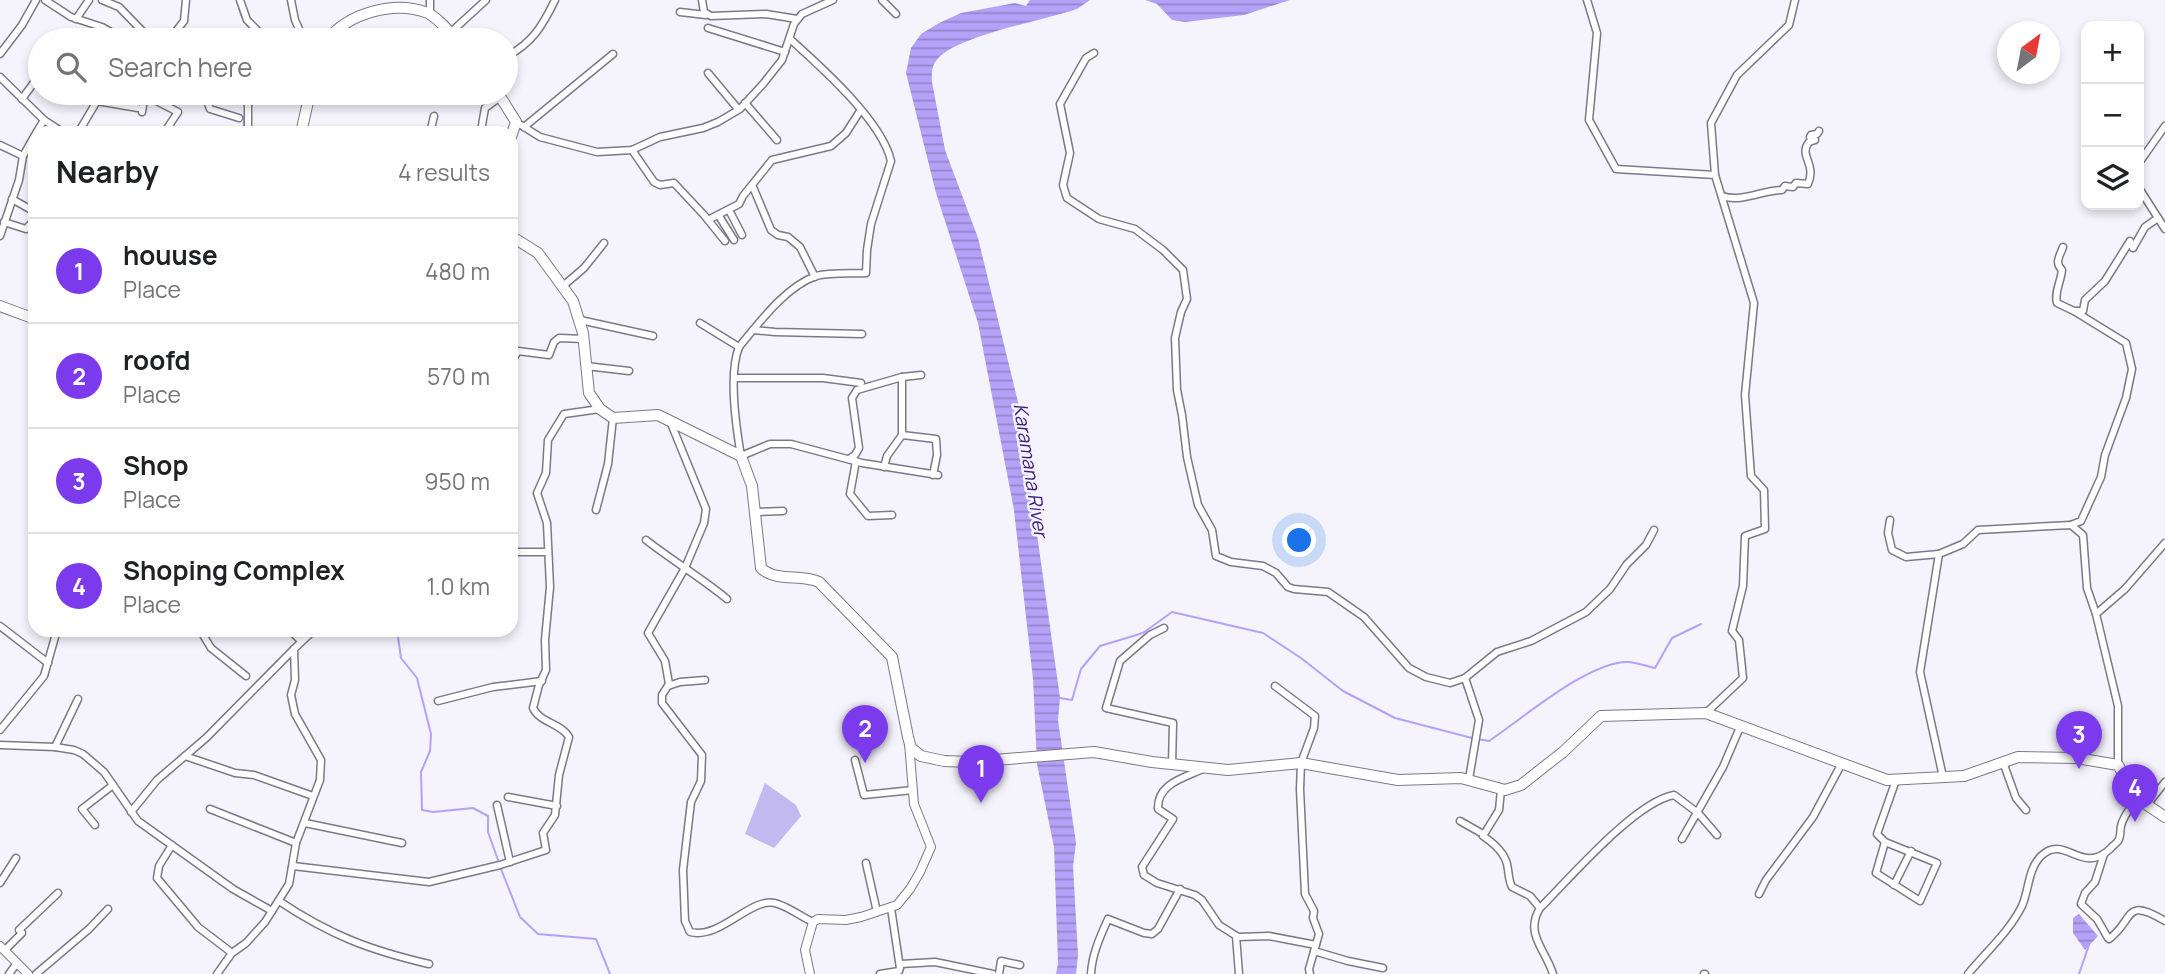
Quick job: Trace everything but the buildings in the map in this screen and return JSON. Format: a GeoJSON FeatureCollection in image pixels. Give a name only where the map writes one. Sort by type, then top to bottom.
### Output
{"type":"FeatureCollection","features":[{"type":"Feature","properties":{"kind":"main road"},"geometry":{"type":"LineString","coordinates":[[337,28],[349,19],[403,6],[430,14],[444,28]]}},
{"type":"Feature","properties":{"kind":"main road"},"geometry":{"type":"LineString","coordinates":[[302,126],[307,105]]}},
{"type":"Feature","properties":{"kind":"main road"},"geometry":{"type":"LineString","coordinates":[[506,105],[520,125],[518,128]]}},
{"type":"Feature","properties":{"kind":"main road"},"geometry":{"type":"LineString","coordinates":[[518,240],[538,253],[573,301],[584,339],[589,393],[600,409],[613,418],[658,415],[741,456],[752,486],[760,566],[763,571],[771,575],[809,577],[819,582],[892,657],[911,748],[927,759],[970,762],[1094,752],[1203,769],[1228,770],[1301,763],[1398,780],[1469,779],[1500,790],[1521,785],[1563,752],[1601,716],[1706,713],[1887,780],[1964,776],[2018,757],[2077,758],[2118,765],[2137,798],[2165,817]]}},
{"type":"Feature","properties":{"kind":"main road"},"geometry":{"type":"LineString","coordinates":[[0,306],[28,316]]}},
{"type":"Feature","properties":{"kind":"street"},"geometry":{"type":"LineString","coordinates":[[0,54],[22,25],[34,3],[26,0]]}},
{"type":"Feature","properties":{"kind":"street"},"geometry":{"type":"LineString","coordinates":[[46,0],[76,19],[103,28]]}},
{"type":"Feature","properties":{"kind":"street"},"geometry":{"type":"LineString","coordinates":[[76,19],[89,0]]}},
{"type":"Feature","properties":{"kind":"street"},"geometry":{"type":"LineString","coordinates":[[102,0],[119,7],[139,28]]}},
{"type":"Feature","properties":{"kind":"street"},"geometry":{"type":"LineString","coordinates":[[178,28],[184,21],[186,0]]}},
{"type":"Feature","properties":{"kind":"street"},"geometry":{"type":"LineString","coordinates":[[240,0],[247,20],[255,28]]}},
{"type":"Feature","properties":{"kind":"street"},"geometry":{"type":"LineString","coordinates":[[291,0],[298,28]]}},
{"type":"Feature","properties":{"kind":"street"},"geometry":{"type":"LineString","coordinates":[[430,0],[430,14]]}},
{"type":"Feature","properties":{"kind":"street"},"geometry":{"type":"LineString","coordinates":[[461,28],[486,0]]}},
{"type":"Feature","properties":{"kind":"street"},"geometry":{"type":"LineString","coordinates":[[518,51],[525,47],[544,22],[555,0]]}},
{"type":"Feature","properties":{"kind":"street"},"geometry":{"type":"LineString","coordinates":[[702,0],[706,15]]}},
{"type":"Feature","properties":{"kind":"street"},"geometry":{"type":"LineString","coordinates":[[613,54],[520,125],[540,137],[597,152],[632,150],[660,137],[703,128],[738,109],[777,67],[797,19],[809,10],[833,0]]}},
{"type":"Feature","properties":{"kind":"street"},"geometry":{"type":"LineString","coordinates":[[882,0],[896,13]]}},
{"type":"Feature","properties":{"kind":"street"},"geometry":{"type":"LineString","coordinates":[[1587,0],[1597,33],[1589,120],[1616,169],[1715,175]]}},
{"type":"Feature","properties":{"kind":"street"},"geometry":{"type":"LineString","coordinates":[[1706,713],[1743,678],[1740,640],[1732,631],[1743,586],[1745,536],[1765,529],[1765,490],[1751,475],[1745,396],[1754,303],[1715,175],[1711,123],[1737,75],[1788,26],[1795,0]]}},
{"type":"Feature","properties":{"kind":"street"},"geometry":{"type":"LineString","coordinates":[[680,12],[706,15],[777,15],[797,19]]}},
{"type":"Feature","properties":{"kind":"street"},"geometry":{"type":"LineString","coordinates":[[708,28],[785,52]]}},
{"type":"Feature","properties":{"kind":"street"},"geometry":{"type":"LineString","coordinates":[[790,39],[849,95],[877,133],[891,161],[872,224],[866,273],[815,277],[803,282],[786,296],[739,347],[735,378],[737,436],[741,456],[770,444],[791,444],[884,467],[936,475],[936,439],[902,435]]}},
{"type":"Feature","properties":{"kind":"street"},"geometry":{"type":"LineString","coordinates":[[1094,53],[1086,58],[1060,104],[1070,153],[1063,185],[1067,198],[1099,219],[1135,229],[1163,250],[1183,270],[1187,299],[1175,338],[1177,390],[1186,457],[1198,505],[1212,530],[1216,556],[1231,562],[1263,566],[1276,573],[1288,587],[1294,589],[1328,592],[1364,617],[1409,668],[1426,677],[1450,683],[1465,678],[1497,652],[1531,641],[1586,612],[1610,589],[1627,564],[1646,545],[1654,530]]}},
{"type":"Feature","properties":{"kind":"street"},"geometry":{"type":"LineString","coordinates":[[708,73],[738,109]]}},
{"type":"Feature","properties":{"kind":"street"},"geometry":{"type":"LineString","coordinates":[[0,77],[28,105]]}},
{"type":"Feature","properties":{"kind":"street"},"geometry":{"type":"LineString","coordinates":[[22,99],[28,91]]}},
{"type":"Feature","properties":{"kind":"street"},"geometry":{"type":"LineString","coordinates":[[745,103],[777,140]]}},
{"type":"Feature","properties":{"kind":"street"},"geometry":{"type":"LineString","coordinates":[[28,105],[53,126]]}},
{"type":"Feature","properties":{"kind":"street"},"geometry":{"type":"LineString","coordinates":[[82,126],[95,105]]}},
{"type":"Feature","properties":{"kind":"street"},"geometry":{"type":"LineString","coordinates":[[116,105],[140,110],[142,105]]}},
{"type":"Feature","properties":{"kind":"street"},"geometry":{"type":"LineString","coordinates":[[158,111],[161,105]]}},
{"type":"Feature","properties":{"kind":"street"},"geometry":{"type":"LineString","coordinates":[[164,105],[178,112],[169,126]]}},
{"type":"Feature","properties":{"kind":"street"},"geometry":{"type":"LineString","coordinates":[[207,105],[210,109],[239,118]]}},
{"type":"Feature","properties":{"kind":"street"},"geometry":{"type":"LineString","coordinates":[[248,105],[248,126]]}},
{"type":"Feature","properties":{"kind":"street"},"geometry":{"type":"LineString","coordinates":[[482,126],[485,108],[488,105]]}},
{"type":"Feature","properties":{"kind":"street"},"geometry":{"type":"LineString","coordinates":[[708,220],[739,204],[772,160],[831,146],[846,133],[860,111]]}},
{"type":"Feature","properties":{"kind":"street"},"geometry":{"type":"LineString","coordinates":[[432,126],[434,116]]}},
{"type":"Feature","properties":{"kind":"street"},"geometry":{"type":"LineString","coordinates":[[41,126],[44,120]]}},
{"type":"Feature","properties":{"kind":"street"},"geometry":{"type":"LineString","coordinates":[[2144,156],[2165,126]]}},
{"type":"Feature","properties":{"kind":"street"},"geometry":{"type":"LineString","coordinates":[[1722,196],[1751,196],[1782,190],[1785,186],[1793,187],[1796,183],[1808,184],[1811,178],[1810,161],[1806,159],[1804,151],[1809,142],[1815,141],[1811,135],[1819,131]]}},
{"type":"Feature","properties":{"kind":"street"},"geometry":{"type":"LineString","coordinates":[[0,145],[23,156]]}},
{"type":"Feature","properties":{"kind":"street"},"geometry":{"type":"LineString","coordinates":[[0,236],[19,180],[23,156],[28,148]]}},
{"type":"Feature","properties":{"kind":"street"},"geometry":{"type":"LineString","coordinates":[[632,150],[654,182],[660,185],[674,183],[725,241]]}},
{"type":"Feature","properties":{"kind":"street"},"geometry":{"type":"LineString","coordinates":[[753,187],[771,230],[788,237],[800,247],[815,277]]}},
{"type":"Feature","properties":{"kind":"street"},"geometry":{"type":"LineString","coordinates":[[2144,196],[2165,229]]}},
{"type":"Feature","properties":{"kind":"street"},"geometry":{"type":"LineString","coordinates":[[12,199],[28,208]]}},
{"type":"Feature","properties":{"kind":"street"},"geometry":{"type":"LineString","coordinates":[[729,210],[743,235]]}},
{"type":"Feature","properties":{"kind":"street"},"geometry":{"type":"LineString","coordinates":[[719,216],[734,240]]}},
{"type":"Feature","properties":{"kind":"street"},"geometry":{"type":"LineString","coordinates":[[2074,311],[2083,311],[2085,300],[2105,281],[2130,241],[2133,247],[2145,227],[2158,218]]}},
{"type":"Feature","properties":{"kind":"street"},"geometry":{"type":"LineString","coordinates":[[4,222],[26,229],[28,227]]}},
{"type":"Feature","properties":{"kind":"street"},"geometry":{"type":"LineString","coordinates":[[563,286],[584,268],[604,243]]}},
{"type":"Feature","properties":{"kind":"street"},"geometry":{"type":"LineString","coordinates":[[1891,520],[1888,533],[1892,550],[1906,557],[1939,554],[1962,544],[1978,530],[2071,524],[2081,520],[2101,477],[2105,455],[2126,398],[2132,369],[2126,343],[2057,303],[2055,297],[2062,270],[2057,259],[2063,247]]}},
{"type":"Feature","properties":{"kind":"street"},"geometry":{"type":"LineString","coordinates":[[580,320],[653,335]]}},
{"type":"Feature","properties":{"kind":"street"},"geometry":{"type":"LineString","coordinates":[[700,323],[739,347]]}},
{"type":"Feature","properties":{"kind":"street"},"geometry":{"type":"LineString","coordinates":[[753,330],[862,334]]}},
{"type":"Feature","properties":{"kind":"street"},"geometry":{"type":"LineString","coordinates":[[518,352],[549,355],[554,342],[559,338],[584,339]]}},
{"type":"Feature","properties":{"kind":"street"},"geometry":{"type":"LineString","coordinates":[[586,366],[629,371]]}},
{"type":"Feature","properties":{"kind":"street"},"geometry":{"type":"LineString","coordinates":[[892,515],[868,516],[850,494],[853,460],[859,448],[852,398],[857,390],[921,374]]}},
{"type":"Feature","properties":{"kind":"street"},"geometry":{"type":"LineString","coordinates":[[884,467],[887,456],[902,435],[901,377]]}},
{"type":"Feature","properties":{"kind":"street"},"geometry":{"type":"LineString","coordinates":[[735,378],[823,378],[861,383]]}},
{"type":"Feature","properties":{"kind":"street"},"geometry":{"type":"LineString","coordinates":[[293,866],[429,882],[546,850],[543,833],[555,815],[559,775],[569,737],[564,730],[535,713],[533,706],[546,670],[545,640],[550,587],[547,523],[537,493],[546,473],[548,440],[565,414],[600,409]]}},
{"type":"Feature","properties":{"kind":"street"},"geometry":{"type":"LineString","coordinates":[[596,510],[608,464],[613,418]]}},
{"type":"Feature","properties":{"kind":"street"},"geometry":{"type":"LineString","coordinates":[[668,686],[665,661],[648,630],[685,568],[704,523],[706,509],[670,419]]}},
{"type":"Feature","properties":{"kind":"street"},"geometry":{"type":"LineString","coordinates":[[755,512],[783,511]]}},
{"type":"Feature","properties":{"kind":"street"},"geometry":{"type":"LineString","coordinates":[[2071,524],[2083,536],[2087,588],[2118,706],[2118,765]]}},
{"type":"Feature","properties":{"kind":"street"},"geometry":{"type":"LineString","coordinates":[[646,540],[727,598]]}},
{"type":"Feature","properties":{"kind":"street"},"geometry":{"type":"LineString","coordinates":[[2096,614],[2125,589],[2165,543]]}},
{"type":"Feature","properties":{"kind":"street"},"geometry":{"type":"LineString","coordinates":[[518,552],[548,552]]}},
{"type":"Feature","properties":{"kind":"street"},"geometry":{"type":"LineString","coordinates":[[1939,554],[1920,671],[1944,777]]}},
{"type":"Feature","properties":{"kind":"street"},"geometry":{"type":"LineString","coordinates":[[0,626],[48,663]]}},
{"type":"Feature","properties":{"kind":"street"},"geometry":{"type":"LineString","coordinates":[[1164,628],[1150,635],[1120,661],[1106,708],[1173,723],[1172,765]]}},
{"type":"Feature","properties":{"kind":"street"},"geometry":{"type":"LineString","coordinates":[[0,730],[44,676],[55,637]]}},
{"type":"Feature","properties":{"kind":"street"},"geometry":{"type":"LineString","coordinates":[[204,637],[211,648],[246,676]]}},
{"type":"Feature","properties":{"kind":"street"},"geometry":{"type":"LineString","coordinates":[[297,637],[301,641]]}},
{"type":"Feature","properties":{"kind":"street"},"geometry":{"type":"LineString","coordinates":[[131,812],[157,780],[186,756],[306,637]]}},
{"type":"Feature","properties":{"kind":"street"},"geometry":{"type":"LineString","coordinates":[[217,974],[232,953],[246,943],[272,912],[289,884],[296,844],[320,780],[321,760],[295,714],[291,695],[295,680],[294,649]]}},
{"type":"Feature","properties":{"kind":"street"},"geometry":{"type":"LineString","coordinates":[[1465,678],[1479,720],[1469,779]]}},
{"type":"Feature","properties":{"kind":"street"},"geometry":{"type":"LineString","coordinates":[[705,680],[668,686],[662,695],[662,703],[702,755],[701,781],[691,802],[683,870],[684,921],[688,930],[701,934],[710,931],[739,917],[759,903],[777,903],[813,922]]}},
{"type":"Feature","properties":{"kind":"street"},"geometry":{"type":"LineString","coordinates":[[438,701],[493,687],[541,681]]}},
{"type":"Feature","properties":{"kind":"street"},"geometry":{"type":"LineString","coordinates":[[1275,685],[1315,716],[1314,728],[1301,763],[1300,815],[1305,894],[1314,911],[1313,918],[1319,934],[1310,974]]}},
{"type":"Feature","properties":{"kind":"street"},"geometry":{"type":"LineString","coordinates":[[55,747],[78,699]]}},
{"type":"Feature","properties":{"kind":"street"},"geometry":{"type":"LineString","coordinates":[[1682,839],[1723,767],[1741,725]]}},
{"type":"Feature","properties":{"kind":"street"},"geometry":{"type":"LineString","coordinates":[[810,974],[805,950],[813,922],[818,919],[846,920],[897,905],[910,889],[931,847],[915,804],[908,737]]}},
{"type":"Feature","properties":{"kind":"street"},"geometry":{"type":"LineString","coordinates":[[0,745],[55,747],[74,750],[89,757],[100,767],[138,821],[233,889],[272,912]]}},
{"type":"Feature","properties":{"kind":"street"},"geometry":{"type":"LineString","coordinates":[[186,756],[313,796]]}},
{"type":"Feature","properties":{"kind":"street"},"geometry":{"type":"LineString","coordinates":[[855,760],[864,795],[913,790]]}},
{"type":"Feature","properties":{"kind":"street"},"geometry":{"type":"LineString","coordinates":[[2003,762],[2016,798],[2026,810]]}},
{"type":"Feature","properties":{"kind":"street"},"geometry":{"type":"LineString","coordinates":[[1759,894],[1766,880],[1813,817],[1842,763]]}},
{"type":"Feature","properties":{"kind":"street"},"geometry":{"type":"LineString","coordinates":[[1203,769],[1161,791],[1158,809],[1173,819],[1142,867],[1144,875],[1150,880],[1195,895],[1202,900],[1219,925],[1236,936],[1269,936],[1315,948],[1348,961],[1382,968]]}},
{"type":"Feature","properties":{"kind":"street"},"geometry":{"type":"LineString","coordinates":[[1885,842],[1875,871],[1918,902],[1937,865],[1928,858],[1885,842],[1877,834],[1896,780]]}},
{"type":"Feature","properties":{"kind":"street"},"geometry":{"type":"LineString","coordinates":[[2147,805],[2165,782]]}},
{"type":"Feature","properties":{"kind":"street"},"geometry":{"type":"LineString","coordinates":[[95,825],[82,809],[113,785]]}},
{"type":"Feature","properties":{"kind":"street"},"geometry":{"type":"LineString","coordinates":[[1483,834],[1499,810],[1500,790]]}},
{"type":"Feature","properties":{"kind":"street"},"geometry":{"type":"LineString","coordinates":[[1553,974],[1536,936],[1533,919],[1540,908],[1633,815],[1665,796],[1674,795],[1698,813],[1717,835]]}},
{"type":"Feature","properties":{"kind":"street"},"geometry":{"type":"LineString","coordinates":[[508,797],[557,806]]}},
{"type":"Feature","properties":{"kind":"street"},"geometry":{"type":"LineString","coordinates":[[1968,974],[2003,935],[2023,904],[2032,869],[2040,856],[2055,848],[2086,859],[2095,859],[2104,854],[2118,842],[2121,825],[2137,798]]}},
{"type":"Feature","properties":{"kind":"street"},"geometry":{"type":"LineString","coordinates":[[497,805],[510,862]]}},
{"type":"Feature","properties":{"kind":"street"},"geometry":{"type":"LineString","coordinates":[[210,809],[296,844]]}},
{"type":"Feature","properties":{"kind":"street"},"geometry":{"type":"LineString","coordinates":[[1460,821],[1483,834],[1502,854],[1513,887],[1530,896],[1540,908]]}},
{"type":"Feature","properties":{"kind":"street"},"geometry":{"type":"LineString","coordinates":[[305,822],[402,843]]}},
{"type":"Feature","properties":{"kind":"street"},"geometry":{"type":"LineString","coordinates":[[172,845],[159,866],[157,878],[198,927],[232,953]]}},
{"type":"Feature","properties":{"kind":"street"},"geometry":{"type":"LineString","coordinates":[[1894,886],[1911,851]]}},
{"type":"Feature","properties":{"kind":"street"},"geometry":{"type":"LineString","coordinates":[[2104,854],[2095,883],[2085,893],[2081,904],[2097,919],[2108,938],[2114,936],[2125,918],[2136,911],[2146,911],[2165,921]]}},
{"type":"Feature","properties":{"kind":"street"},"geometry":{"type":"LineString","coordinates":[[0,883],[16,858]]}},
{"type":"Feature","properties":{"kind":"street"},"geometry":{"type":"LineString","coordinates":[[866,863],[877,912]]}},
{"type":"Feature","properties":{"kind":"street"},"geometry":{"type":"LineString","coordinates":[[1091,974],[1091,962],[1108,919],[1152,934],[1158,929],[1180,889]]}},
{"type":"Feature","properties":{"kind":"street"},"geometry":{"type":"LineString","coordinates":[[28,974],[2,948],[22,933],[19,930],[58,892]]}},
{"type":"Feature","properties":{"kind":"street"},"geometry":{"type":"LineString","coordinates":[[279,901],[341,938],[429,964]]}},
{"type":"Feature","properties":{"kind":"street"},"geometry":{"type":"LineString","coordinates":[[880,974],[899,971],[901,964],[891,908]]}},
{"type":"Feature","properties":{"kind":"street"},"geometry":{"type":"LineString","coordinates":[[36,974],[89,929],[108,909]]}},
{"type":"Feature","properties":{"kind":"street"},"geometry":{"type":"LineString","coordinates":[[1236,936],[1240,974]]}},
{"type":"Feature","properties":{"kind":"street"},"geometry":{"type":"LineString","coordinates":[[999,974],[1000,961],[1020,965]]}},
{"type":"Feature","properties":{"kind":"street"},"geometry":{"type":"LineString","coordinates":[[901,964],[935,962],[993,974]]}},
{"type":"Feature","properties":{"kind":"street"},"geometry":{"type":"LineString","coordinates":[[9,974],[17,963]]}},
{"type":"Feature","properties":{"kind":"shaded area"},"geometry":{"type":"Polygon","coordinates":[[[1030,0],[1090,0],[1077,9],[980,36],[961,44],[936,61],[932,82],[945,150],[978,238],[1019,406],[1060,698],[1058,720],[1076,843],[1073,866],[1078,955],[1076,974],[1056,974],[1058,963],[1054,847],[1037,764],[1033,679],[1014,510],[978,323],[936,193],[906,73],[911,48],[921,34],[939,23],[961,13],[1015,3],[1026,6],[1030,0]]]}},
{"type":"Feature","properties":{"kind":"shaded area"},"geometry":{"type":"Polygon","coordinates":[[[1145,0],[1290,0],[1244,15],[1185,22],[1172,20],[1157,4],[1145,0]]]}},
{"type":"Feature","properties":{"kind":"shaded area"},"geometry":{"type":"Polygon","coordinates":[[[765,783],[796,805],[801,816],[774,848],[745,834],[765,783]]]}},
{"type":"Feature","properties":{"kind":"shaded area"},"geometry":{"type":"Polygon","coordinates":[[[2079,914],[2098,936],[2085,950],[2073,933],[2073,918],[2079,914]]]}},
{"type":"Feature","properties":{"kind":"waterway"},"geometry":{"type":"LineString","coordinates":[[238,4],[244,21],[250,28]]}},
{"type":"Feature","properties":{"kind":"waterway"},"geometry":{"type":"LineString","coordinates":[[244,126],[245,111]]}},
{"type":"Feature","properties":{"kind":"waterway"},"geometry":{"type":"LineString","coordinates":[[1060,698],[1072,700],[1081,669],[1100,646],[1143,633],[1172,612],[1263,633],[1343,691],[1395,718],[1472,738]]}},
{"type":"Feature","properties":{"kind":"waterway"},"geometry":{"type":"LineString","coordinates":[[1477,739],[1489,741],[1557,692],[1595,670],[1629,662],[1655,668],[1672,638],[1701,624]]}},
{"type":"Feature","properties":{"kind":"waterway"},"geometry":{"type":"LineString","coordinates":[[398,637],[401,658],[417,678],[431,734],[430,751],[421,772],[422,810],[433,812],[473,808],[488,816],[488,832],[498,860]]}},
{"type":"Feature","properties":{"kind":"waterway"},"geometry":{"type":"LineString","coordinates":[[501,869],[520,917],[538,934],[596,939],[610,974]]}},
{"type":"Feature","properties":{"kind":"waterway"},"geometry":{"type":"LineString","coordinates":[[2079,974],[2089,945]]}},
{"type":"Feature","properties":{"kind":"place","name":"roofd"},"geometry":{"type":"Point","coordinates":[865,763]}},
{"type":"Feature","properties":{"kind":"place","name":"Shop"},"geometry":{"type":"Point","coordinates":[2079,769]}},
{"type":"Feature","properties":{"kind":"place","name":"houuse"},"geometry":{"type":"Point","coordinates":[981,803]}},
{"type":"Feature","properties":{"kind":"place","name":"Shoping Complex"},"geometry":{"type":"Point","coordinates":[2135,822]}},
{"type":"Feature","properties":{"kind":"water label","name":"Karamana River"},"geometry":{"type":"Point","coordinates":[1031,470]}}]}
